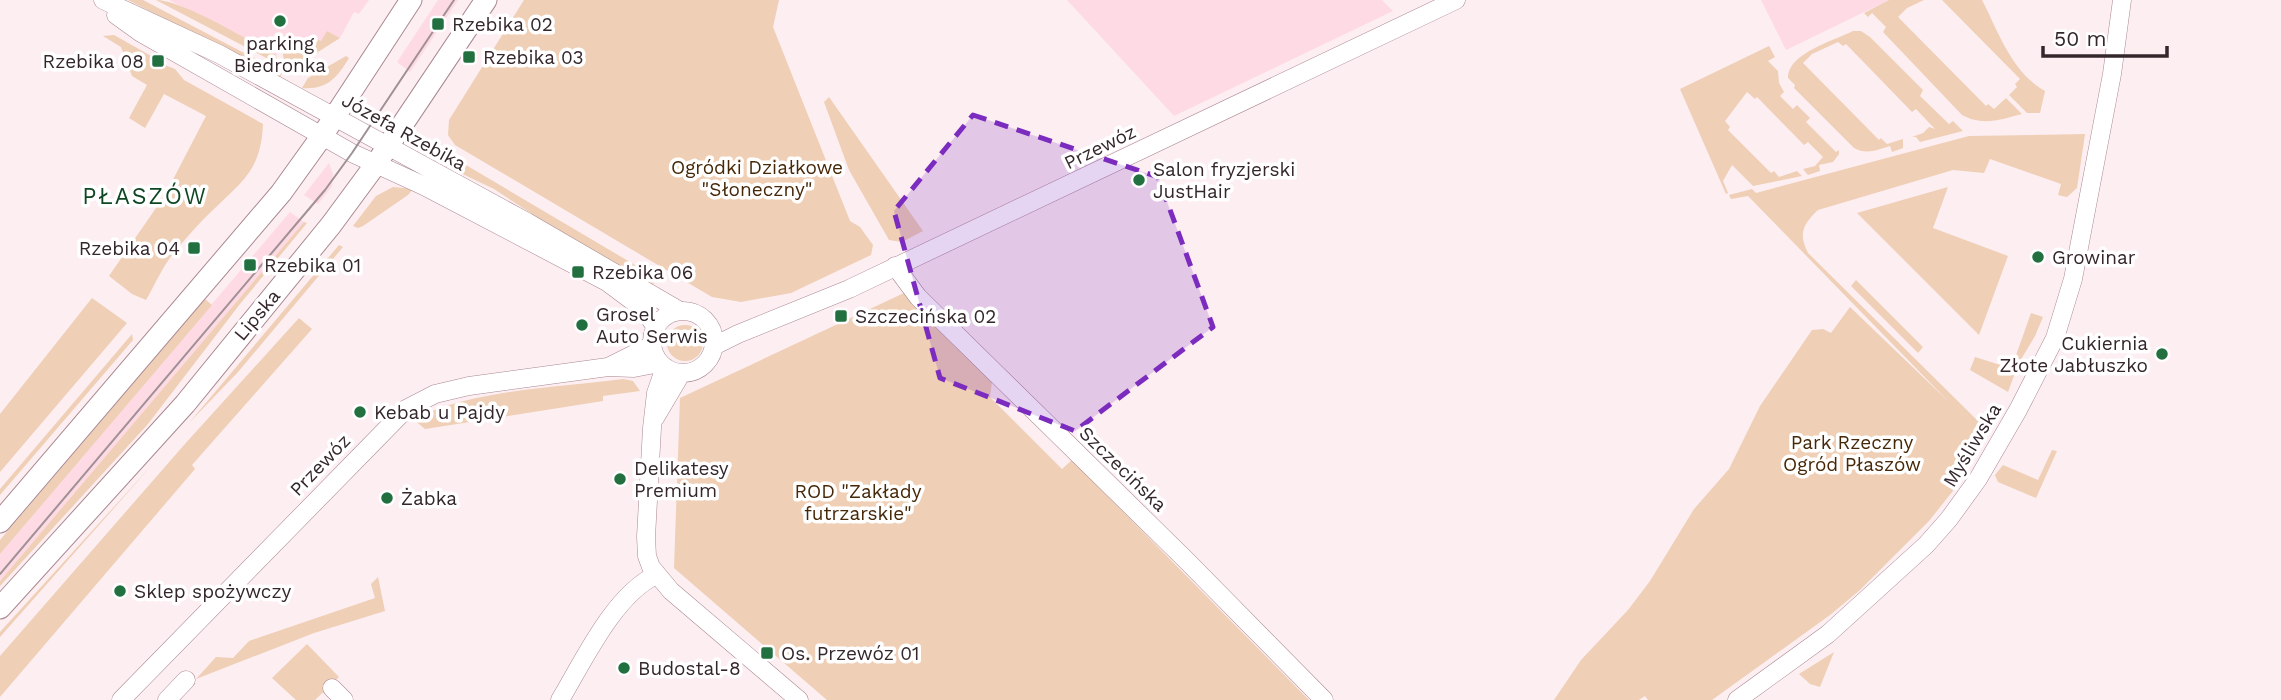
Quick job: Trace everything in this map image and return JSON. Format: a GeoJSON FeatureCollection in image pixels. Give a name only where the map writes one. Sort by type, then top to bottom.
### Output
{"type":"FeatureCollection","features":[{"type":"Feature","properties":{"kind":"main road"},"geometry":{"type":"LineString","coordinates":[[0,522],[252,229],[322,136],[411,0]]}},
{"type":"Feature","properties":{"kind":"main road","name":"Lipska"},"geometry":{"type":"LineString","coordinates":[[0,608],[185,404],[331,225],[486,0]]}},
{"type":"Feature","properties":{"kind":"street","name":"Józefa Rzebika"},"geometry":{"type":"LineString","coordinates":[[101,0],[219,54],[334,117],[381,155],[449,199],[607,282],[642,308],[656,327]]}},
{"type":"Feature","properties":{"kind":"street","name":"Józefa Rzebika"},"geometry":{"type":"LineString","coordinates":[[101,0],[141,33],[322,136],[381,155],[527,222],[680,311]]}},
{"type":"Feature","properties":{"kind":"street","name":"Przewóz"},"geometry":{"type":"LineString","coordinates":[[714,346],[759,325],[804,309],[1455,0]]}},
{"type":"Feature","properties":{"kind":"street","name":"Myśliwska"},"geometry":{"type":"LineString","coordinates":[[1737,700],[1828,634],[1926,545],[1978,479],[2018,410],[2055,338],[2073,279],[2112,74],[2122,0]]}},
{"type":"Feature","properties":{"kind":"street","name":"Szczecińska"},"geometry":{"type":"LineString","coordinates":[[895,266],[918,297],[1186,560],[1324,700]]}},
{"type":"Feature","properties":{"kind":"street"},"geometry":{"type":"LineString","coordinates":[[680,311],[696,314],[709,325],[714,335],[714,346],[707,363],[691,373],[669,368],[652,345],[656,327],[670,314],[680,311]]}},
{"type":"Feature","properties":{"kind":"street","name":"Przewóz"},"geometry":{"type":"LineString","coordinates":[[709,325],[759,325]]}},
{"type":"Feature","properties":{"kind":"street","name":"Przewóz"},"geometry":{"type":"LineString","coordinates":[[608,367],[652,345]]}},
{"type":"Feature","properties":{"kind":"street","name":"Przewóz"},"geometry":{"type":"LineString","coordinates":[[121,700],[406,409],[451,389],[608,367],[669,368]]}},
{"type":"Feature","properties":{"kind":"street"},"geometry":{"type":"LineString","coordinates":[[669,368],[653,421],[646,537],[648,556],[656,575],[671,591],[796,699]]}},
{"type":"Feature","properties":{"kind":"street"},"geometry":{"type":"LineString","coordinates":[[560,700],[595,652],[622,599],[638,585],[656,575]]}},
{"type":"Feature","properties":{"kind":"street"},"geometry":{"type":"LineString","coordinates":[[167,700],[186,680]]}},
{"type":"Feature","properties":{"kind":"highlighted area"},"geometry":{"type":"Polygon","coordinates":[[[973,115],[1158,177],[1213,327],[1075,431],[940,378],[894,211],[973,115]]]}},
{"type":"Feature","properties":{"kind":"shaded area","name":"parking Biedronka"},"geometry":{"type":"Polygon","coordinates":[[[169,0],[369,0],[359,14],[354,12],[340,38],[327,31],[321,41],[276,55],[169,0]]]}},
{"type":"Feature","properties":{"kind":"shaded area"},"geometry":{"type":"Polygon","coordinates":[[[438,0],[458,0],[410,72],[397,62],[438,0]]]}},
{"type":"Feature","properties":{"kind":"shaded area"},"geometry":{"type":"Polygon","coordinates":[[[1067,0],[1382,0],[1393,11],[1174,116],[1067,0]]]}},
{"type":"Feature","properties":{"kind":"shaded area"},"geometry":{"type":"Polygon","coordinates":[[[1761,0],[1889,0],[1786,50],[1761,0]]]}},
{"type":"Feature","properties":{"kind":"shaded area"},"geometry":{"type":"Polygon","coordinates":[[[329,163],[333,174],[332,186],[318,204],[304,195],[329,163]]]}},
{"type":"Feature","properties":{"kind":"shaded area"},"geometry":{"type":"Polygon","coordinates":[[[290,212],[304,222],[0,581],[0,554],[290,212]]]}},
{"type":"Feature","properties":{"kind":"green space"},"geometry":{"type":"Polygon","coordinates":[[[128,0],[143,0],[282,73],[280,78],[128,0]]]}},
{"type":"Feature","properties":{"kind":"green space"},"geometry":{"type":"Polygon","coordinates":[[[156,0],[182,7],[216,22],[276,55],[278,64],[156,0]]]}},
{"type":"Feature","properties":{"kind":"green space","name":"Ogródki Działkowe \"Słoneczny\""},"geometry":{"type":"Polygon","coordinates":[[[524,0],[779,0],[773,27],[850,221],[860,227],[873,245],[871,255],[791,293],[741,302],[712,297],[455,145],[448,135],[449,120],[524,0]]]}},
{"type":"Feature","properties":{"kind":"green space"},"geometry":{"type":"Polygon","coordinates":[[[1889,0],[1924,0],[1907,8],[1898,17],[1986,106],[1988,104],[1994,109],[2006,98],[2022,114],[1984,121],[1962,115],[1883,32],[1886,27],[1872,13],[1868,17],[1864,13],[1889,0]]]}},
{"type":"Feature","properties":{"kind":"green space"},"geometry":{"type":"Polygon","coordinates":[[[1942,0],[1982,0],[2000,38],[2023,74],[2045,91],[2040,113],[2027,113],[2009,95],[2020,79],[1942,0]]]}},
{"type":"Feature","properties":{"kind":"green space"},"geometry":{"type":"Polygon","coordinates":[[[327,31],[340,38],[296,66],[285,68],[283,54],[293,42],[304,48],[311,36],[321,41],[327,31]]]}},
{"type":"Feature","properties":{"kind":"green space"},"geometry":{"type":"Polygon","coordinates":[[[1853,31],[1861,31],[1870,37],[1923,90],[1920,96],[1949,124],[1953,121],[1963,131],[1920,142],[1916,137],[1912,137],[1923,133],[1929,127],[1935,129],[1916,109],[1912,112],[1846,44],[1843,46],[1838,42],[1812,54],[1803,63],[1879,140],[1881,138],[1887,144],[1903,139],[1903,148],[1892,152],[1890,146],[1867,151],[1854,148],[1794,88],[1795,85],[1788,78],[1795,62],[1803,55],[1853,31]]]}},
{"type":"Feature","properties":{"kind":"green space"},"geometry":{"type":"Polygon","coordinates":[[[114,35],[153,57],[152,60],[175,69],[184,80],[263,124],[262,140],[254,164],[233,191],[176,250],[146,300],[132,294],[109,276],[165,195],[206,116],[164,94],[145,128],[129,118],[147,85],[132,76],[121,47],[103,36],[114,35]]]}},
{"type":"Feature","properties":{"kind":"green space"},"geometry":{"type":"Polygon","coordinates":[[[1769,46],[1775,57],[1768,61],[1778,71],[1779,83],[1784,92],[1780,96],[1793,109],[1797,105],[1810,118],[1806,122],[1836,152],[1839,150],[1839,154],[1833,162],[1819,165],[1820,171],[1808,175],[1803,169],[1815,166],[1823,157],[1808,142],[1804,145],[1757,97],[1755,99],[1747,92],[1725,121],[1730,127],[1728,130],[1771,173],[1774,171],[1779,177],[1797,171],[1802,176],[1753,186],[1732,165],[1723,181],[1728,193],[1726,194],[1680,89],[1769,46]]]}},
{"type":"Feature","properties":{"kind":"green space"},"geometry":{"type":"Polygon","coordinates":[[[346,56],[349,58],[340,71],[325,85],[302,88],[308,78],[346,56]]]}},
{"type":"Feature","properties":{"kind":"green space"},"geometry":{"type":"Polygon","coordinates":[[[829,97],[923,231],[902,242],[889,240],[849,170],[824,102],[829,97]]]}},
{"type":"Feature","properties":{"kind":"green space","name":"Park Rzeczny Ogród Płaszów"},"geometry":{"type":"Polygon","coordinates":[[[2085,134],[2077,188],[2067,197],[2058,195],[2061,184],[1990,159],[1984,173],[1953,170],[1818,210],[1804,230],[1803,240],[1808,253],[1980,423],[1960,482],[1929,521],[1860,590],[1830,615],[1712,700],[1648,700],[1645,696],[1639,700],[1554,700],[1581,660],[1628,610],[1650,581],[1694,509],[1729,469],[1760,406],[1812,330],[1823,329],[1831,333],[1850,307],[1949,402],[1748,196],[1731,199],[1729,195],[1752,189],[1756,193],[1969,136],[2085,134]]]}},
{"type":"Feature","properties":{"kind":"green space"},"geometry":{"type":"Polygon","coordinates":[[[454,158],[657,278],[651,287],[494,189],[450,168],[454,158]]]}},
{"type":"Feature","properties":{"kind":"green space"},"geometry":{"type":"Polygon","coordinates":[[[393,187],[413,189],[363,226],[353,226],[376,196],[393,187]]]}},
{"type":"Feature","properties":{"kind":"green space"},"geometry":{"type":"Polygon","coordinates":[[[1948,187],[1933,228],[2008,256],[1979,335],[1857,213],[1948,187]]]}},
{"type":"Feature","properties":{"kind":"green space"},"geometry":{"type":"Polygon","coordinates":[[[304,222],[307,223],[240,304],[148,424],[0,586],[0,581],[304,222]]]}},
{"type":"Feature","properties":{"kind":"green space"},"geometry":{"type":"Polygon","coordinates":[[[339,245],[343,247],[238,372],[189,423],[339,245]]]}},
{"type":"Feature","properties":{"kind":"green space"},"geometry":{"type":"Polygon","coordinates":[[[1856,280],[1923,347],[1918,353],[1851,286],[1856,280]]]}},
{"type":"Feature","properties":{"kind":"green space","name":"ROD \"Zakłady futrzarskie\""},"geometry":{"type":"Polygon","coordinates":[[[904,293],[992,382],[990,397],[1062,469],[1072,460],[1309,700],[827,700],[674,568],[680,398],[904,293]]]}},
{"type":"Feature","properties":{"kind":"green space"},"geometry":{"type":"Polygon","coordinates":[[[92,298],[127,323],[0,472],[0,414],[92,298]]]}},
{"type":"Feature","properties":{"kind":"green space"},"geometry":{"type":"Polygon","coordinates":[[[205,299],[212,305],[0,554],[0,540],[205,299]]]}},
{"type":"Feature","properties":{"kind":"green space"},"geometry":{"type":"Polygon","coordinates":[[[2031,313],[2043,317],[2020,361],[2015,358],[2031,313]]]}},
{"type":"Feature","properties":{"kind":"green space"},"geometry":{"type":"Polygon","coordinates":[[[299,318],[312,329],[192,465],[195,469],[0,697],[0,656],[299,318]]]}},
{"type":"Feature","properties":{"kind":"green space"},"geometry":{"type":"Polygon","coordinates":[[[685,325],[698,330],[703,343],[698,356],[685,361],[672,356],[667,343],[672,330],[685,325]]]}},
{"type":"Feature","properties":{"kind":"green space"},"geometry":{"type":"Polygon","coordinates":[[[132,334],[133,340],[0,495],[0,489],[132,334]]]}},
{"type":"Feature","properties":{"kind":"green space"},"geometry":{"type":"Polygon","coordinates":[[[1975,357],[2016,370],[2008,392],[1970,370],[1975,357]]]}},
{"type":"Feature","properties":{"kind":"green space"},"geometry":{"type":"Polygon","coordinates":[[[623,379],[633,381],[640,391],[603,396],[603,401],[425,429],[414,420],[435,410],[487,396],[623,379]]]}},
{"type":"Feature","properties":{"kind":"green space"},"geometry":{"type":"Polygon","coordinates":[[[2052,450],[2057,451],[2036,498],[1998,482],[1995,475],[2003,465],[2038,480],[2052,450]]]}},
{"type":"Feature","properties":{"kind":"green space"},"geometry":{"type":"Polygon","coordinates":[[[153,464],[0,637],[0,632],[153,464]]]}},
{"type":"Feature","properties":{"kind":"green space"},"geometry":{"type":"Polygon","coordinates":[[[378,577],[385,611],[314,633],[196,679],[216,657],[233,658],[249,641],[375,598],[371,584],[378,577]]]}},
{"type":"Feature","properties":{"kind":"green space"},"geometry":{"type":"Polygon","coordinates":[[[307,644],[339,677],[315,700],[296,700],[272,678],[307,644]]]}},
{"type":"Feature","properties":{"kind":"green space"},"geometry":{"type":"Polygon","coordinates":[[[1834,652],[1820,687],[1810,684],[1799,674],[1834,652]]]}},
{"type":"Feature","properties":{"kind":"tram line"},"geometry":{"type":"LineString","coordinates":[[0,574],[325,190],[454,0]]}},
{"type":"Feature","properties":{"kind":"place","name":"parking Biedronka"},"geometry":{"type":"Point","coordinates":[280,21]}},
{"type":"Feature","properties":{"kind":"place","name":"Rzebika 02"},"geometry":{"type":"Point","coordinates":[438,24]}},
{"type":"Feature","properties":{"kind":"place","name":"Rzebika 03"},"geometry":{"type":"Point","coordinates":[469,57]}},
{"type":"Feature","properties":{"kind":"place","name":"Rzebika 08"},"geometry":{"type":"Point","coordinates":[158,61]}},
{"type":"Feature","properties":{"kind":"place","name":"Salon fryzjerski JustHair"},"geometry":{"type":"Point","coordinates":[1139,180]}},
{"type":"Feature","properties":{"kind":"place","name":"Rzebika 04"},"geometry":{"type":"Point","coordinates":[194,248]}},
{"type":"Feature","properties":{"kind":"place","name":"Growinar"},"geometry":{"type":"Point","coordinates":[2038,257]}},
{"type":"Feature","properties":{"kind":"place","name":"Rzebika 01"},"geometry":{"type":"Point","coordinates":[250,265]}},
{"type":"Feature","properties":{"kind":"place","name":"Rzebika 06"},"geometry":{"type":"Point","coordinates":[578,272]}},
{"type":"Feature","properties":{"kind":"place","name":"Szczecińska 02"},"geometry":{"type":"Point","coordinates":[841,316]}},
{"type":"Feature","properties":{"kind":"place","name":"Grosel Auto Serwis"},"geometry":{"type":"Point","coordinates":[582,325]}},
{"type":"Feature","properties":{"kind":"place","name":"Cukiernia Złote Jabłuszko"},"geometry":{"type":"Point","coordinates":[2162,354]}},
{"type":"Feature","properties":{"kind":"place","name":"Kebab u Pajdy"},"geometry":{"type":"Point","coordinates":[360,412]}},
{"type":"Feature","properties":{"kind":"place","name":"Delikatesy Premium"},"geometry":{"type":"Point","coordinates":[620,479]}},
{"type":"Feature","properties":{"kind":"place","name":"Żabka"},"geometry":{"type":"Point","coordinates":[387,498]}},
{"type":"Feature","properties":{"kind":"place","name":"Sklep spożywczy"},"geometry":{"type":"Point","coordinates":[120,591]}},
{"type":"Feature","properties":{"kind":"place","name":"Os. Przewóz 01"},"geometry":{"type":"Point","coordinates":[767,653]}},
{"type":"Feature","properties":{"kind":"place","name":"Budostal-8"},"geometry":{"type":"Point","coordinates":[624,668]}},
{"type":"Feature","properties":{"kind":"district","name":"PŁASZÓW"},"geometry":{"type":"Point","coordinates":[145,196]}}]}
